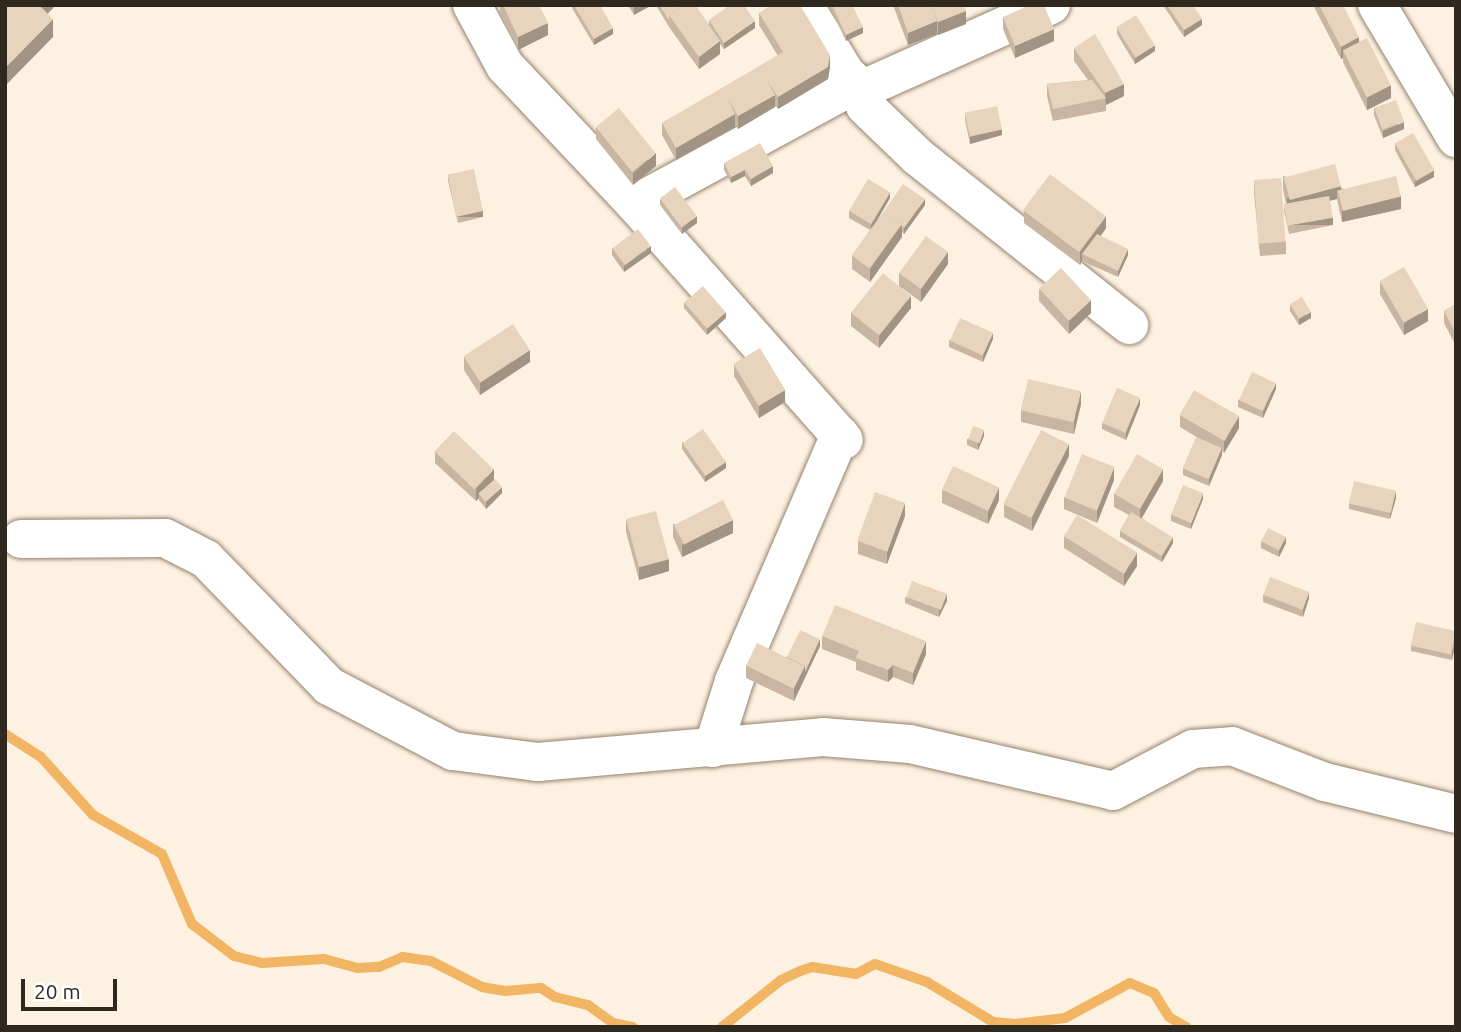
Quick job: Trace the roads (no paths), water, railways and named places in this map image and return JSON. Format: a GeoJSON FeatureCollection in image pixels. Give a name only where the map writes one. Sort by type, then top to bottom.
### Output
{"type":"FeatureCollection","features":[{"type":"Feature","properties":{"kind":"street"},"geometry":{"type":"LineString","coordinates":[[472,5],[505,66],[635,204],[842,438],[739,668],[713,748]]}},
{"type":"Feature","properties":{"kind":"street"},"geometry":{"type":"LineString","coordinates":[[804,5],[846,74],[863,89],[865,106],[918,157],[1129,325]]}},
{"type":"Feature","properties":{"kind":"street"},"geometry":{"type":"LineString","coordinates":[[635,204],[841,92],[863,89],[1051,5]]}},
{"type":"Feature","properties":{"kind":"street"},"geometry":{"type":"LineString","coordinates":[[1377,5],[1456,138]]}},
{"type":"Feature","properties":{"kind":"street"},"geometry":{"type":"LineString","coordinates":[[21,539],[165,538],[206,559],[329,686],[453,751],[538,762],[614,752],[713,748],[823,737],[910,744],[1113,791],[1193,749],[1232,746],[1325,782],[1456,814]]}},
{"type":"Feature","properties":{"kind":"waterway"},"geometry":{"type":"LineString","coordinates":[[5,734],[41,757],[93,815],[162,854],[192,924],[234,956],[262,963],[324,959],[357,968],[379,967],[402,957],[431,961],[482,987],[505,991],[541,988],[555,997],[588,1005],[613,1023],[633,1027]]}},
{"type":"Feature","properties":{"kind":"waterway"},"geometry":{"type":"LineString","coordinates":[[722,1027],[781,980],[800,971],[812,967],[856,974],[875,964],[927,982],[993,1022],[1015,1024],[1065,1018],[1130,983],[1154,993],[1169,1017],[1186,1027]]}}]}
